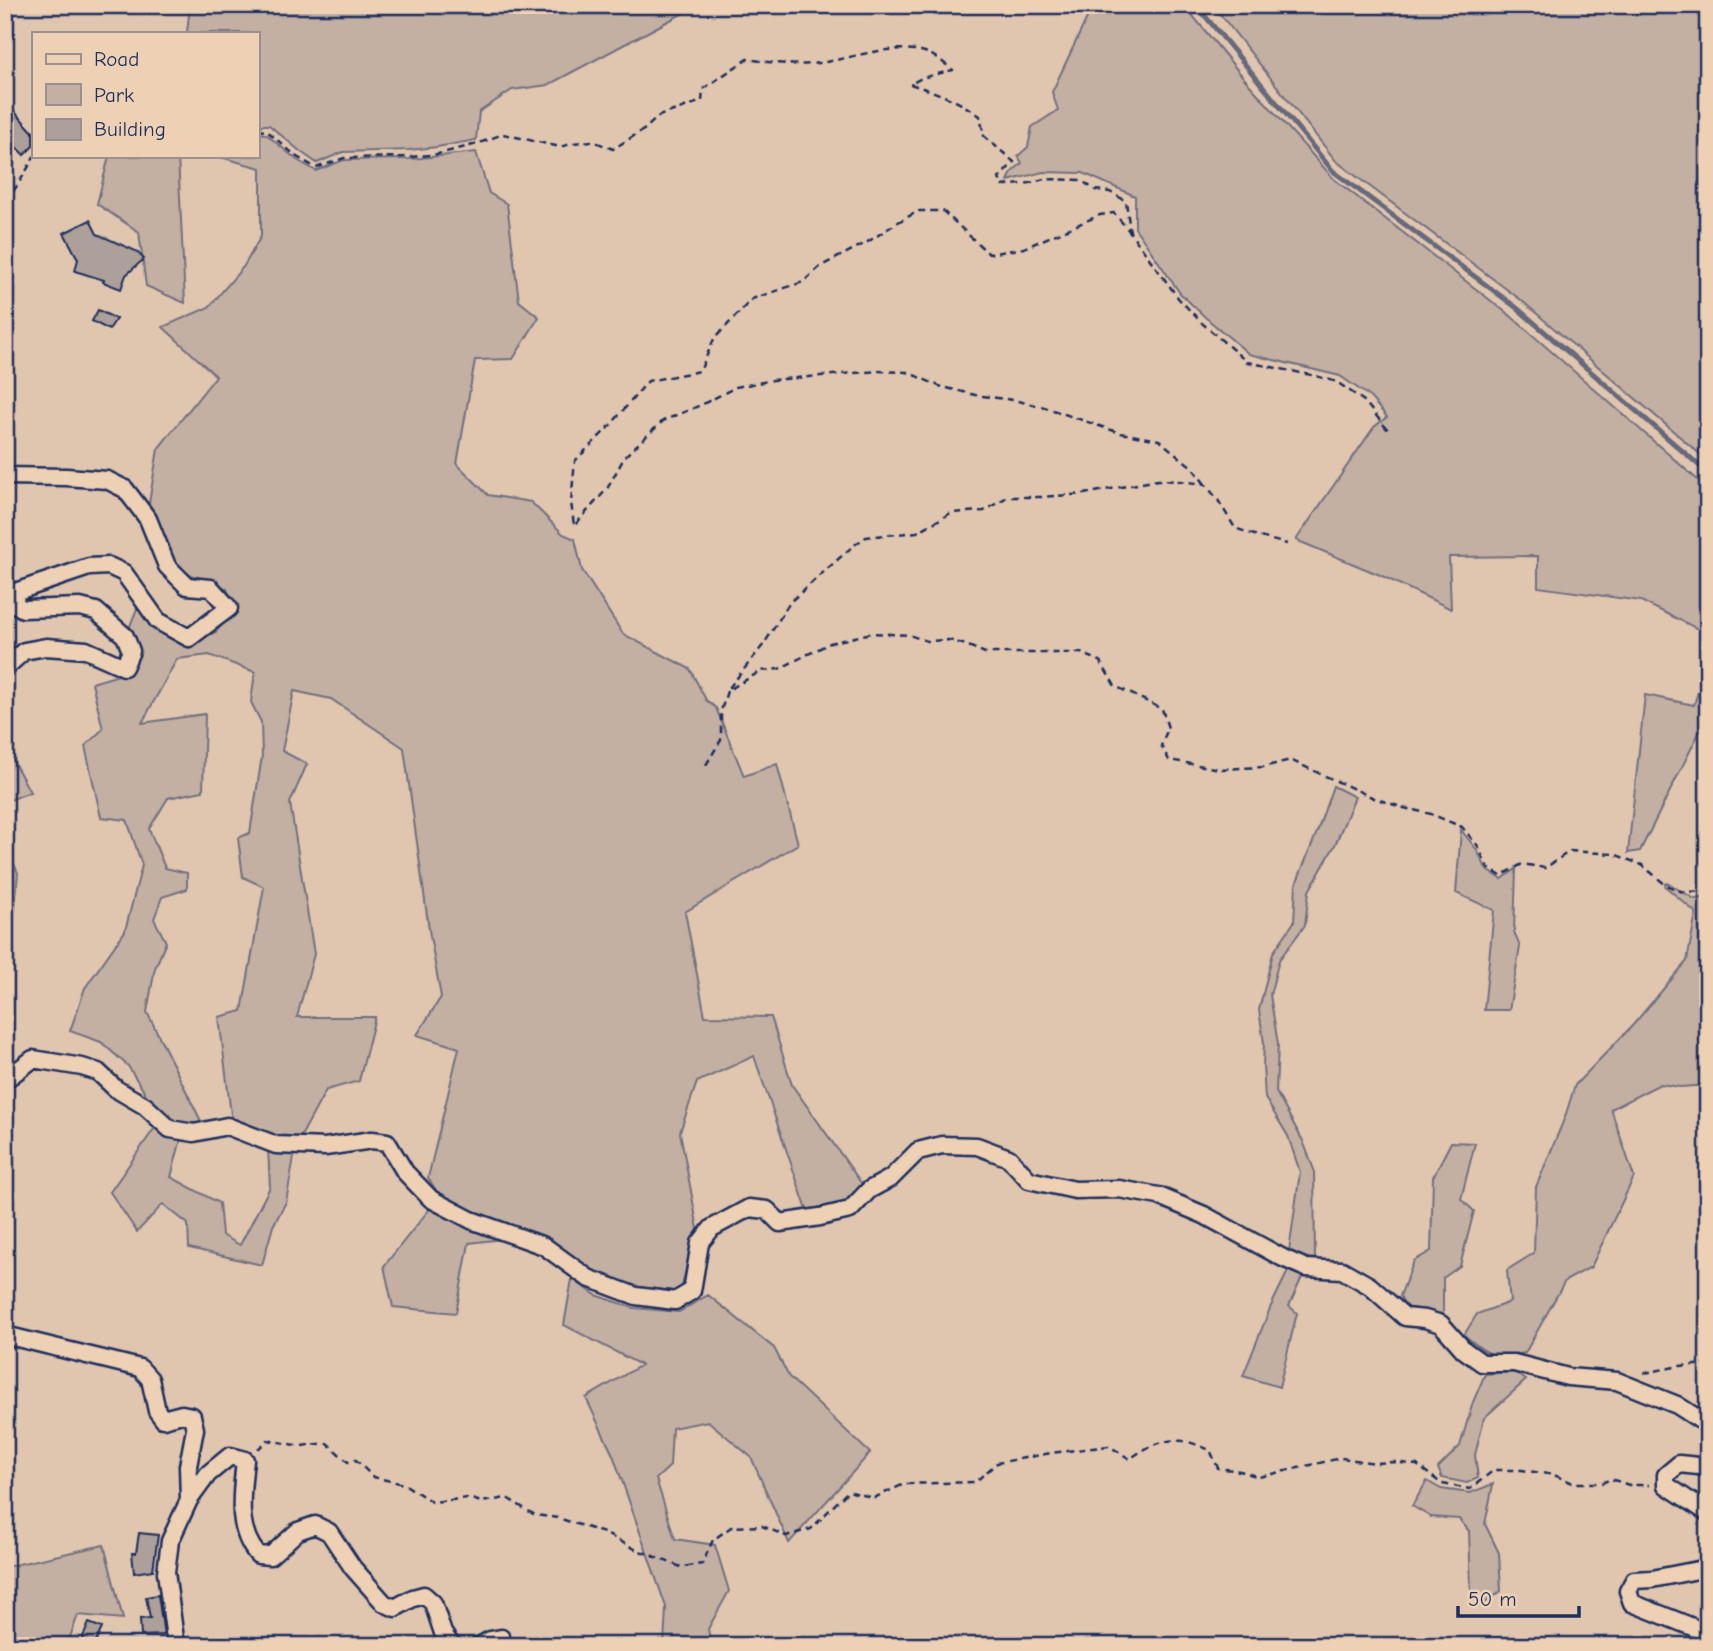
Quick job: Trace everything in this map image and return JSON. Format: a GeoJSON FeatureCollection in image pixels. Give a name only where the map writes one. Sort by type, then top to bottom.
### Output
{"type":"FeatureCollection","features":[{"type":"Feature","properties":{"kind":"street"},"geometry":{"type":"LineString","coordinates":[[5,476],[107,480],[125,489],[148,519],[167,566],[187,586],[211,588],[229,608],[189,638],[158,621],[124,573],[109,566],[89,567],[18,591],[13,603],[23,609],[80,607],[96,611],[125,636],[131,651],[124,667],[86,649],[46,647],[24,651],[5,668]]}},
{"type":"Feature","properties":{"kind":"street"},"geometry":{"type":"LineString","coordinates":[[5,1080],[33,1059],[46,1061],[98,1072],[116,1089],[145,1106],[170,1129],[194,1133],[227,1126],[276,1145],[325,1147],[372,1140],[387,1142],[405,1172],[431,1199],[471,1220],[544,1246],[588,1278],[636,1296],[675,1301],[692,1291],[700,1243],[712,1228],[749,1208],[767,1210],[780,1223],[850,1210],[869,1191],[891,1178],[918,1151],[942,1145],[976,1146],[1009,1158],[1030,1180],[1075,1190],[1119,1189],[1159,1196],[1204,1215],[1306,1268],[1342,1270],[1370,1286],[1405,1317],[1441,1324],[1464,1350],[1482,1363],[1514,1363],[1568,1377],[1617,1381],[1677,1405],[1708,1424]]}},
{"type":"Feature","properties":{"kind":"street"},"geometry":{"type":"LineString","coordinates":[[5,1335],[140,1368],[150,1379],[157,1411],[163,1419],[182,1414],[192,1416],[195,1429],[188,1466],[189,1500]]}},
{"type":"Feature","properties":{"kind":"street"},"geometry":{"type":"LineString","coordinates":[[176,1646],[166,1572],[170,1541],[189,1500],[208,1474],[230,1456],[245,1460],[242,1520],[249,1545],[258,1555],[270,1556],[298,1531],[315,1525],[329,1532],[353,1568],[384,1602],[395,1608],[424,1595],[433,1603],[443,1633],[452,1646]]}},
{"type":"Feature","properties":{"kind":"street"},"geometry":{"type":"LineString","coordinates":[[1708,1467],[1679,1464],[1666,1475],[1666,1485],[1708,1513]]}},
{"type":"Feature","properties":{"kind":"street"},"geometry":{"type":"LineString","coordinates":[[1708,1567],[1652,1579],[1634,1580],[1628,1591],[1632,1603],[1700,1630],[1708,1640]]}},
{"type":"Feature","properties":{"kind":"street"},"geometry":{"type":"LineString","coordinates":[[479,1646],[501,1638],[505,1646]]}},
{"type":"Feature","properties":{"kind":"path"},"geometry":{"type":"LineString","coordinates":[[259,131],[267,131],[297,157],[316,169],[344,158],[438,154],[503,134],[560,147],[593,141],[613,149],[645,129],[659,116],[702,101],[703,89],[747,59],[771,63],[811,64],[887,49],[923,51],[953,70],[910,84],[942,94],[966,105],[980,116],[984,136],[1014,162],[999,178],[1002,186],[1044,179],[1081,180],[1095,190],[1110,192],[1126,201],[1130,232]]}},
{"type":"Feature","properties":{"kind":"path"},"geometry":{"type":"LineString","coordinates":[[5,200],[11,196],[33,158]]}},
{"type":"Feature","properties":{"kind":"path"},"geometry":{"type":"LineString","coordinates":[[1287,544],[1235,528],[1218,500],[1192,467],[1159,440],[1120,433],[1044,407],[939,386],[907,372],[879,371],[773,380],[736,387],[663,421],[625,456],[607,489],[574,526],[571,502],[575,461],[609,427],[648,381],[701,371],[714,339],[752,299],[803,282],[821,266],[919,211],[943,211],[989,254],[1024,248],[1100,215],[1114,213],[1179,299],[1247,362],[1337,382],[1364,401],[1388,430]]}},
{"type":"Feature","properties":{"kind":"path"},"geometry":{"type":"LineString","coordinates":[[706,765],[721,740],[721,711],[727,691],[764,644],[790,602],[866,537],[917,532],[951,513],[984,511],[1007,497],[1084,495],[1158,480],[1205,484]]}},
{"type":"Feature","properties":{"kind":"path"},"geometry":{"type":"LineString","coordinates":[[727,691],[761,671],[779,669],[830,643],[871,633],[909,635],[927,641],[949,640],[985,653],[1081,653],[1100,661],[1115,686],[1162,709],[1168,728],[1161,746],[1169,760],[1220,769],[1264,767],[1290,760],[1374,798],[1432,814],[1462,827],[1478,846],[1488,868],[1501,876],[1522,864],[1545,868],[1570,851],[1590,851],[1614,854],[1642,865],[1666,885],[1683,892],[1708,891]]}},
{"type":"Feature","properties":{"kind":"path"},"geometry":{"type":"LineString","coordinates":[[1617,1381],[1680,1366],[1708,1364]]}},
{"type":"Feature","properties":{"kind":"path"},"geometry":{"type":"LineString","coordinates":[[245,1460],[268,1440],[301,1446],[327,1443],[348,1462],[356,1460],[373,1477],[404,1485],[432,1502],[469,1498],[481,1502],[507,1498],[536,1515],[558,1518],[604,1533],[635,1549],[681,1567],[702,1564],[713,1540],[731,1527],[762,1526],[786,1536],[811,1529],[848,1491],[874,1497],[904,1484],[975,1482],[997,1463],[1109,1446],[1130,1459],[1143,1449],[1168,1441],[1183,1441],[1210,1450],[1218,1468],[1259,1477],[1341,1458],[1417,1465],[1442,1484],[1469,1489],[1494,1470],[1522,1470],[1554,1475],[1573,1483],[1602,1483],[1611,1479],[1629,1485],[1666,1485]]}},
{"type":"Feature","properties":{"kind":"green space"},"geometry":{"type":"Polygon","coordinates":[[[190,5],[692,5],[691,9],[548,85],[512,90],[479,112],[476,140],[409,150],[343,152],[317,163],[269,125],[259,125],[259,32],[187,32],[190,5]]]}},
{"type":"Feature","properties":{"kind":"green space"},"geometry":{"type":"Polygon","coordinates":[[[1093,5],[1184,5],[1248,83],[1334,179],[1512,317],[1708,489],[1708,634],[1641,601],[1538,587],[1538,556],[1449,557],[1451,609],[1380,575],[1296,540],[1374,427],[1387,417],[1369,396],[1340,376],[1249,354],[1205,317],[1180,293],[1135,228],[1135,196],[1083,173],[1043,172],[1008,181],[1012,172],[1022,163],[1018,156],[1028,147],[1032,127],[1058,110],[1052,92],[1093,5]]]}},
{"type":"Feature","properties":{"kind":"green space"},"geometry":{"type":"Polygon","coordinates":[[[1213,5],[1708,5],[1708,461],[1521,300],[1336,161],[1213,5]]]}},
{"type":"Feature","properties":{"kind":"green space"},"geometry":{"type":"Polygon","coordinates":[[[259,133],[266,134],[297,160],[316,171],[344,160],[412,159],[476,152],[489,193],[507,204],[519,301],[539,317],[513,359],[475,360],[457,464],[488,495],[531,502],[563,534],[575,539],[582,570],[623,634],[690,669],[706,700],[716,708],[744,776],[777,764],[798,844],[685,912],[705,1016],[771,1017],[792,1085],[864,1187],[849,1203],[822,1210],[807,1210],[754,1056],[697,1082],[680,1132],[698,1229],[682,1286],[675,1291],[637,1287],[590,1271],[473,1214],[438,1193],[428,1178],[459,1048],[417,1035],[441,997],[404,748],[331,699],[294,691],[282,751],[307,764],[290,803],[314,954],[297,1017],[375,1017],[359,1081],[326,1090],[299,1140],[276,1138],[232,1123],[219,1017],[242,1011],[264,887],[243,877],[238,838],[250,833],[262,756],[261,722],[251,702],[255,672],[209,655],[177,659],[142,723],[205,714],[203,791],[168,798],[149,829],[165,868],[187,873],[187,889],[162,897],[154,919],[166,942],[155,968],[147,1012],[203,1125],[173,1125],[152,1104],[128,1066],[101,1042],[70,1031],[85,988],[125,931],[142,865],[127,820],[101,817],[85,746],[103,729],[92,683],[126,673],[137,650],[130,626],[140,601],[190,643],[216,632],[235,609],[227,589],[212,581],[190,575],[173,563],[149,503],[158,449],[216,376],[163,327],[209,307],[244,266],[261,236],[261,168],[224,158],[259,158],[259,133]]]}},
{"type":"Feature","properties":{"kind":"green space"},"geometry":{"type":"Polygon","coordinates":[[[108,158],[178,158],[185,303],[146,286],[139,232],[97,204],[108,158]]]}},
{"type":"Feature","properties":{"kind":"green space"},"geometry":{"type":"Polygon","coordinates":[[[1708,658],[1708,715],[1640,851],[1628,853],[1645,695],[1694,705],[1708,658]]]}},
{"type":"Feature","properties":{"kind":"green space"},"geometry":{"type":"Polygon","coordinates":[[[5,746],[30,792],[5,802],[5,746]]]}},
{"type":"Feature","properties":{"kind":"green space"},"geometry":{"type":"Polygon","coordinates":[[[1333,786],[1355,797],[1335,845],[1309,891],[1305,925],[1279,960],[1270,995],[1278,1044],[1276,1092],[1303,1141],[1314,1170],[1315,1259],[1303,1258],[1289,1251],[1300,1172],[1288,1136],[1265,1098],[1264,1043],[1259,1010],[1273,953],[1294,922],[1296,884],[1333,786]]]}},
{"type":"Feature","properties":{"kind":"green space"},"geometry":{"type":"Polygon","coordinates":[[[1461,830],[1477,850],[1487,870],[1502,879],[1516,869],[1514,932],[1520,947],[1509,1010],[1484,1010],[1494,910],[1456,893],[1461,830]]]}},
{"type":"Feature","properties":{"kind":"green space"},"geometry":{"type":"Polygon","coordinates":[[[5,844],[18,873],[5,1018],[5,844]]]}},
{"type":"Feature","properties":{"kind":"green space"},"geometry":{"type":"Polygon","coordinates":[[[1667,883],[1695,899],[1708,897],[1708,1085],[1680,1087],[1660,1084],[1611,1109],[1634,1177],[1591,1267],[1565,1281],[1525,1353],[1505,1356],[1491,1354],[1464,1335],[1477,1314],[1510,1302],[1507,1270],[1534,1253],[1536,1187],[1575,1085],[1633,1025],[1687,961],[1696,913],[1666,887],[1667,883]]]}},
{"type":"Feature","properties":{"kind":"green space"},"geometry":{"type":"Polygon","coordinates":[[[156,1126],[181,1139],[171,1177],[219,1203],[222,1235],[240,1245],[270,1187],[268,1149],[295,1152],[286,1202],[273,1226],[262,1265],[189,1248],[188,1224],[163,1204],[137,1232],[110,1192],[156,1126]]]}},
{"type":"Feature","properties":{"kind":"green space"},"geometry":{"type":"Polygon","coordinates":[[[1451,1142],[1475,1143],[1461,1199],[1474,1211],[1460,1266],[1443,1278],[1443,1314],[1409,1312],[1400,1296],[1414,1261],[1431,1251],[1433,1177],[1451,1142]]]}},
{"type":"Feature","properties":{"kind":"green space"},"geometry":{"type":"Polygon","coordinates":[[[432,1206],[503,1239],[469,1243],[456,1313],[393,1307],[384,1266],[432,1206]]]}},
{"type":"Feature","properties":{"kind":"green space"},"geometry":{"type":"Polygon","coordinates":[[[1289,1269],[1303,1275],[1289,1306],[1297,1313],[1279,1387],[1243,1376],[1289,1269]]]}},
{"type":"Feature","properties":{"kind":"green space"},"geometry":{"type":"Polygon","coordinates":[[[572,1279],[596,1295],[634,1308],[679,1312],[708,1295],[774,1348],[789,1377],[870,1453],[789,1543],[751,1457],[708,1421],[672,1428],[670,1466],[656,1479],[675,1539],[715,1545],[729,1591],[708,1629],[711,1646],[664,1646],[666,1607],[613,1455],[586,1398],[641,1365],[564,1325],[572,1279]]]}},
{"type":"Feature","properties":{"kind":"green space"},"geometry":{"type":"Polygon","coordinates":[[[1514,1372],[1526,1380],[1484,1418],[1475,1455],[1478,1478],[1467,1483],[1442,1478],[1438,1468],[1460,1446],[1473,1402],[1485,1374],[1514,1372]]]}},
{"type":"Feature","properties":{"kind":"green space"},"geometry":{"type":"Polygon","coordinates":[[[1427,1481],[1441,1489],[1470,1493],[1493,1484],[1485,1524],[1499,1553],[1501,1591],[1481,1606],[1471,1591],[1469,1531],[1459,1519],[1431,1517],[1412,1506],[1427,1481]]]}},
{"type":"Feature","properties":{"kind":"green space"},"geometry":{"type":"Polygon","coordinates":[[[104,1545],[123,1619],[78,1615],[67,1645],[5,1645],[5,1567],[104,1545]]]}},
{"type":"Feature","properties":{"kind":"building"},"geometry":{"type":"Polygon","coordinates":[[[14,111],[32,131],[32,147],[24,155],[5,133],[5,119],[14,111]]]}},
{"type":"Feature","properties":{"kind":"building"},"geometry":{"type":"Polygon","coordinates":[[[90,220],[97,234],[136,251],[144,259],[126,275],[121,289],[103,282],[104,280],[75,271],[78,259],[64,233],[90,220]]]}},
{"type":"Feature","properties":{"kind":"building"},"geometry":{"type":"Polygon","coordinates":[[[98,310],[116,319],[109,330],[92,321],[98,310]]]}},
{"type":"Feature","properties":{"kind":"building"},"geometry":{"type":"Polygon","coordinates":[[[139,1533],[158,1535],[153,1570],[134,1573],[132,1553],[136,1553],[139,1533]]]}},
{"type":"Feature","properties":{"kind":"building"},"geometry":{"type":"Polygon","coordinates":[[[158,1595],[164,1635],[141,1636],[140,1619],[150,1618],[146,1597],[158,1595]]]}},
{"type":"Feature","properties":{"kind":"building"},"geometry":{"type":"Polygon","coordinates":[[[89,1623],[102,1628],[94,1646],[79,1646],[89,1623]]]}},
{"type":"Feature","properties":{"kind":"waterway"},"geometry":{"type":"LineString","coordinates":[[1196,5],[1333,171],[1517,308],[1708,473]]}}]}
